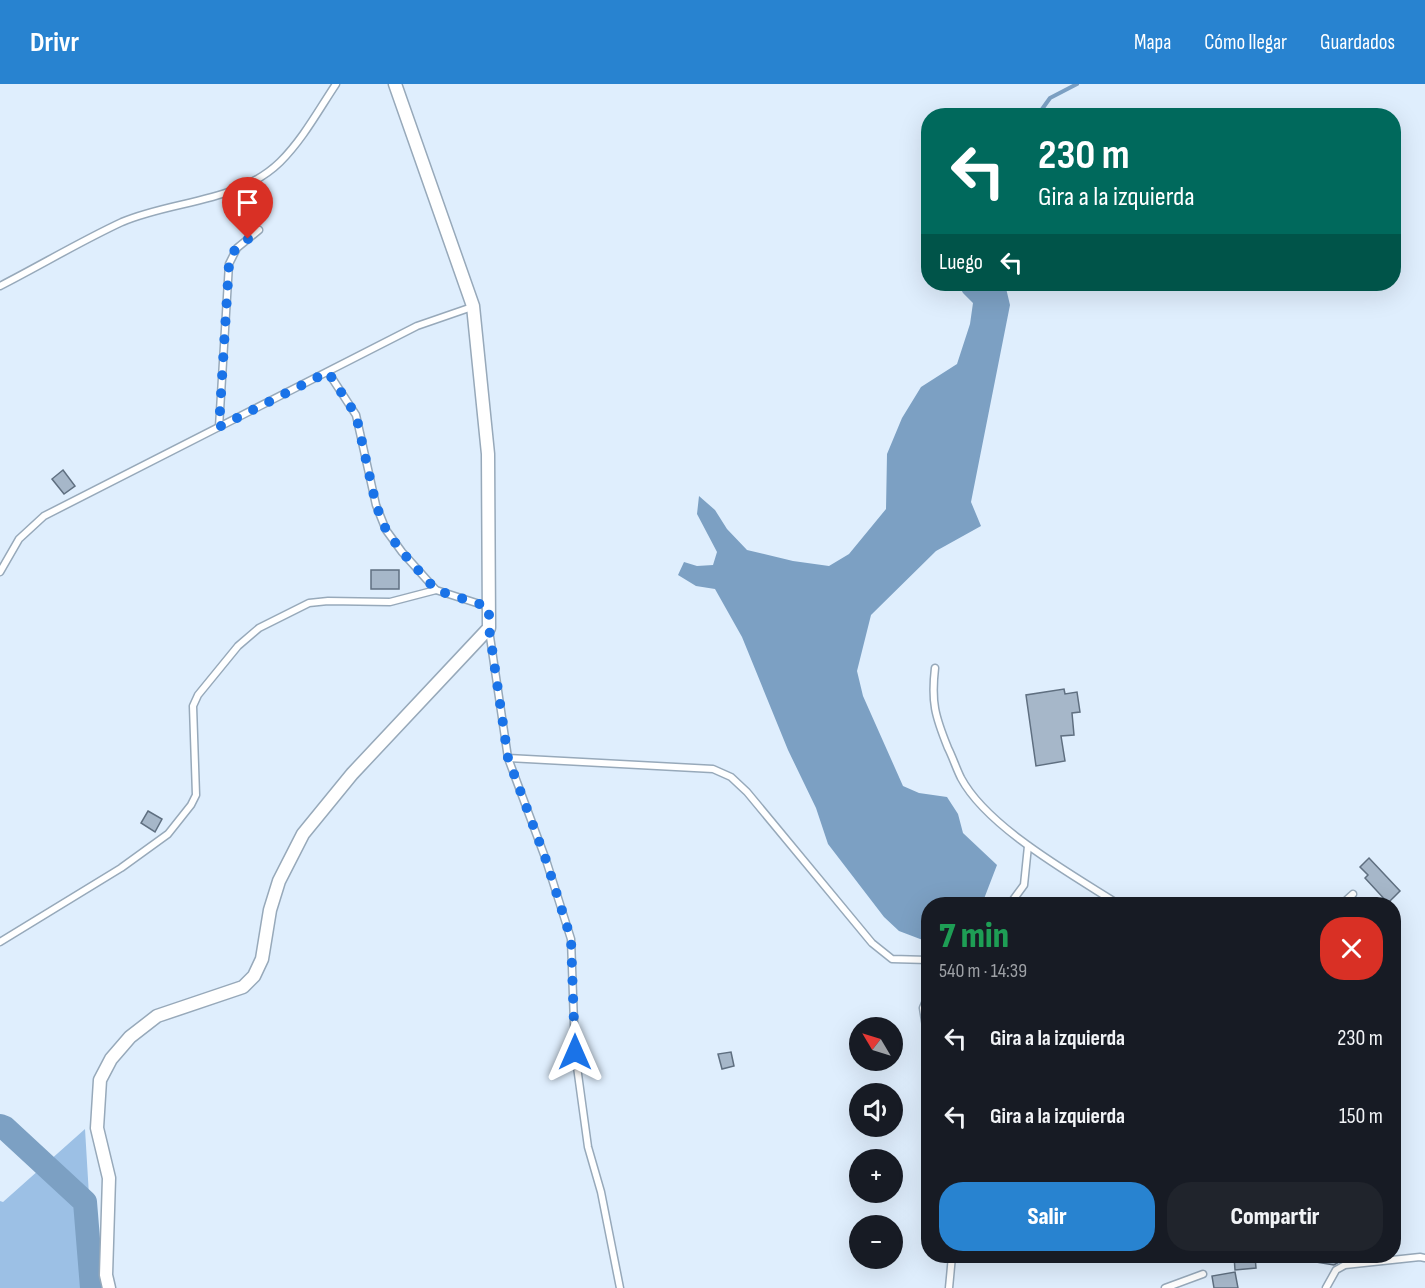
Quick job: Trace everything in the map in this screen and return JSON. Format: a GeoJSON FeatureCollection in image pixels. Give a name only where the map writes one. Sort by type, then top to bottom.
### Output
{"type":"FeatureCollection","features":[{"type":"Feature","properties":{"kind":"street"},"geometry":{"type":"LineString","coordinates":[[109,1288],[106,1275],[109,1178],[97,1128],[100,1080],[111,1059],[130,1036],[157,1016],[243,987],[254,976],[262,959],[270,910],[279,881],[303,834],[352,774],[489,628],[488,454],[473,306],[395,84]]}},
{"type":"Feature","properties":{"kind":"lane"},"geometry":{"type":"LineString","coordinates":[[0,286],[124,222],[238,188],[260,177],[279,162],[311,125],[336,84]]}},
{"type":"Feature","properties":{"kind":"lane"},"geometry":{"type":"LineString","coordinates":[[219,427],[229,264],[237,248],[259,230]]}},
{"type":"Feature","properties":{"kind":"lane"},"geometry":{"type":"LineString","coordinates":[[0,572],[19,539],[44,516],[417,326],[473,306]]}},
{"type":"Feature","properties":{"kind":"lane"},"geometry":{"type":"LineString","coordinates":[[328,372],[356,415],[376,505],[386,530],[436,590],[489,607]]}},
{"type":"Feature","properties":{"kind":"lane"},"geometry":{"type":"LineString","coordinates":[[0,942],[121,868],[168,834],[177,824],[191,806],[195,795],[193,706],[198,695],[238,646],[259,628],[309,603],[390,602],[436,590]]}},
{"type":"Feature","properties":{"kind":"lane"},"geometry":{"type":"LineString","coordinates":[[489,628],[508,758],[546,860],[571,939],[575,1052],[588,1147],[601,1192],[620,1288]]}},
{"type":"Feature","properties":{"kind":"lane"},"geometry":{"type":"LineString","coordinates":[[935,668],[932,694],[937,720],[962,779],[978,801],[1028,846],[1107,897]]}},
{"type":"Feature","properties":{"kind":"lane"},"geometry":{"type":"LineString","coordinates":[[508,758],[712,769],[722,773],[747,792],[872,943],[892,959],[921,960]]}},
{"type":"Feature","properties":{"kind":"lane"},"geometry":{"type":"LineString","coordinates":[[1015,897],[1024,885],[1028,846]]}},
{"type":"Feature","properties":{"kind":"lane"},"geometry":{"type":"LineString","coordinates":[[1350,897],[1353,894]]}},
{"type":"Feature","properties":{"kind":"lane"},"geometry":{"type":"LineString","coordinates":[[1401,1258],[1425,1258]]}},
{"type":"Feature","properties":{"kind":"lane"},"geometry":{"type":"LineString","coordinates":[[949,1288],[951,1263]]}},
{"type":"Feature","properties":{"kind":"lane"},"geometry":{"type":"LineString","coordinates":[[1326,1288],[1330,1278],[1345,1264],[1354,1263]]}},
{"type":"Feature","properties":{"kind":"lane"},"geometry":{"type":"LineString","coordinates":[[1165,1288],[1203,1274]]}},
{"type":"Feature","properties":{"kind":"shaded area"},"geometry":{"type":"Polygon","coordinates":[[[962,291],[1007,291],[1010,305],[971,502],[981,526],[936,551],[871,615],[857,671],[863,696],[903,786],[919,793],[947,797],[958,814],[963,833],[997,865],[985,897],[921,897],[921,939],[899,931],[884,917],[828,844],[816,808],[788,750],[742,637],[715,589],[696,586],[678,575],[684,562],[697,566],[713,565],[717,552],[697,514],[699,496],[715,510],[727,529],[747,550],[793,561],[829,566],[849,554],[886,509],[887,454],[902,418],[921,387],[957,364],[970,324],[973,303],[962,291]]]}},
{"type":"Feature","properties":{"kind":"shaded area"},"geometry":{"type":"Polygon","coordinates":[[[85,1129],[91,1229],[104,1288],[0,1288],[0,1201],[3,1202],[85,1129]]]}},
{"type":"Feature","properties":{"kind":"building"},"geometry":{"type":"Polygon","coordinates":[[[63,470],[75,486],[64,494],[52,479],[63,470]]]}},
{"type":"Feature","properties":{"kind":"building"},"geometry":{"type":"Polygon","coordinates":[[[371,570],[399,570],[399,589],[371,589],[371,570]]]}},
{"type":"Feature","properties":{"kind":"building"},"geometry":{"type":"Polygon","coordinates":[[[1064,689],[1065,694],[1077,692],[1080,712],[1072,713],[1074,735],[1061,736],[1065,761],[1036,766],[1026,695],[1064,689]]]}},
{"type":"Feature","properties":{"kind":"building"},"geometry":{"type":"Polygon","coordinates":[[[148,811],[162,819],[155,832],[141,823],[148,811]]]}},
{"type":"Feature","properties":{"kind":"building"},"geometry":{"type":"Polygon","coordinates":[[[1369,858],[1400,891],[1394,897],[1382,897],[1365,878],[1368,875],[1360,867],[1369,858]]]}},
{"type":"Feature","properties":{"kind":"building"},"geometry":{"type":"Polygon","coordinates":[[[731,1052],[734,1066],[722,1069],[718,1054],[731,1052]]]}},
{"type":"Feature","properties":{"kind":"building"},"geometry":{"type":"Polygon","coordinates":[[[1234,1263],[1256,1263],[1256,1268],[1235,1270],[1234,1263]]]}},
{"type":"Feature","properties":{"kind":"building"},"geometry":{"type":"Polygon","coordinates":[[[1235,1272],[1238,1288],[1214,1288],[1212,1276],[1235,1272]]]}},
{"type":"Feature","properties":{"kind":"waterway"},"geometry":{"type":"LineString","coordinates":[[1043,108],[1050,98],[1077,84]]}},
{"type":"Feature","properties":{"kind":"waterway"},"geometry":{"type":"LineString","coordinates":[[0,1126],[5,1128],[85,1202],[92,1288]]}},
{"type":"Feature","properties":{"kind":"route"},"geometry":{"type":"LineString","coordinates":[[248,239],[233,252],[229,264],[219,427],[328,372],[356,415],[376,505],[386,530],[436,590],[489,607],[489,628],[508,758],[546,860],[571,939],[575,995],[575,1052]]}}]}
